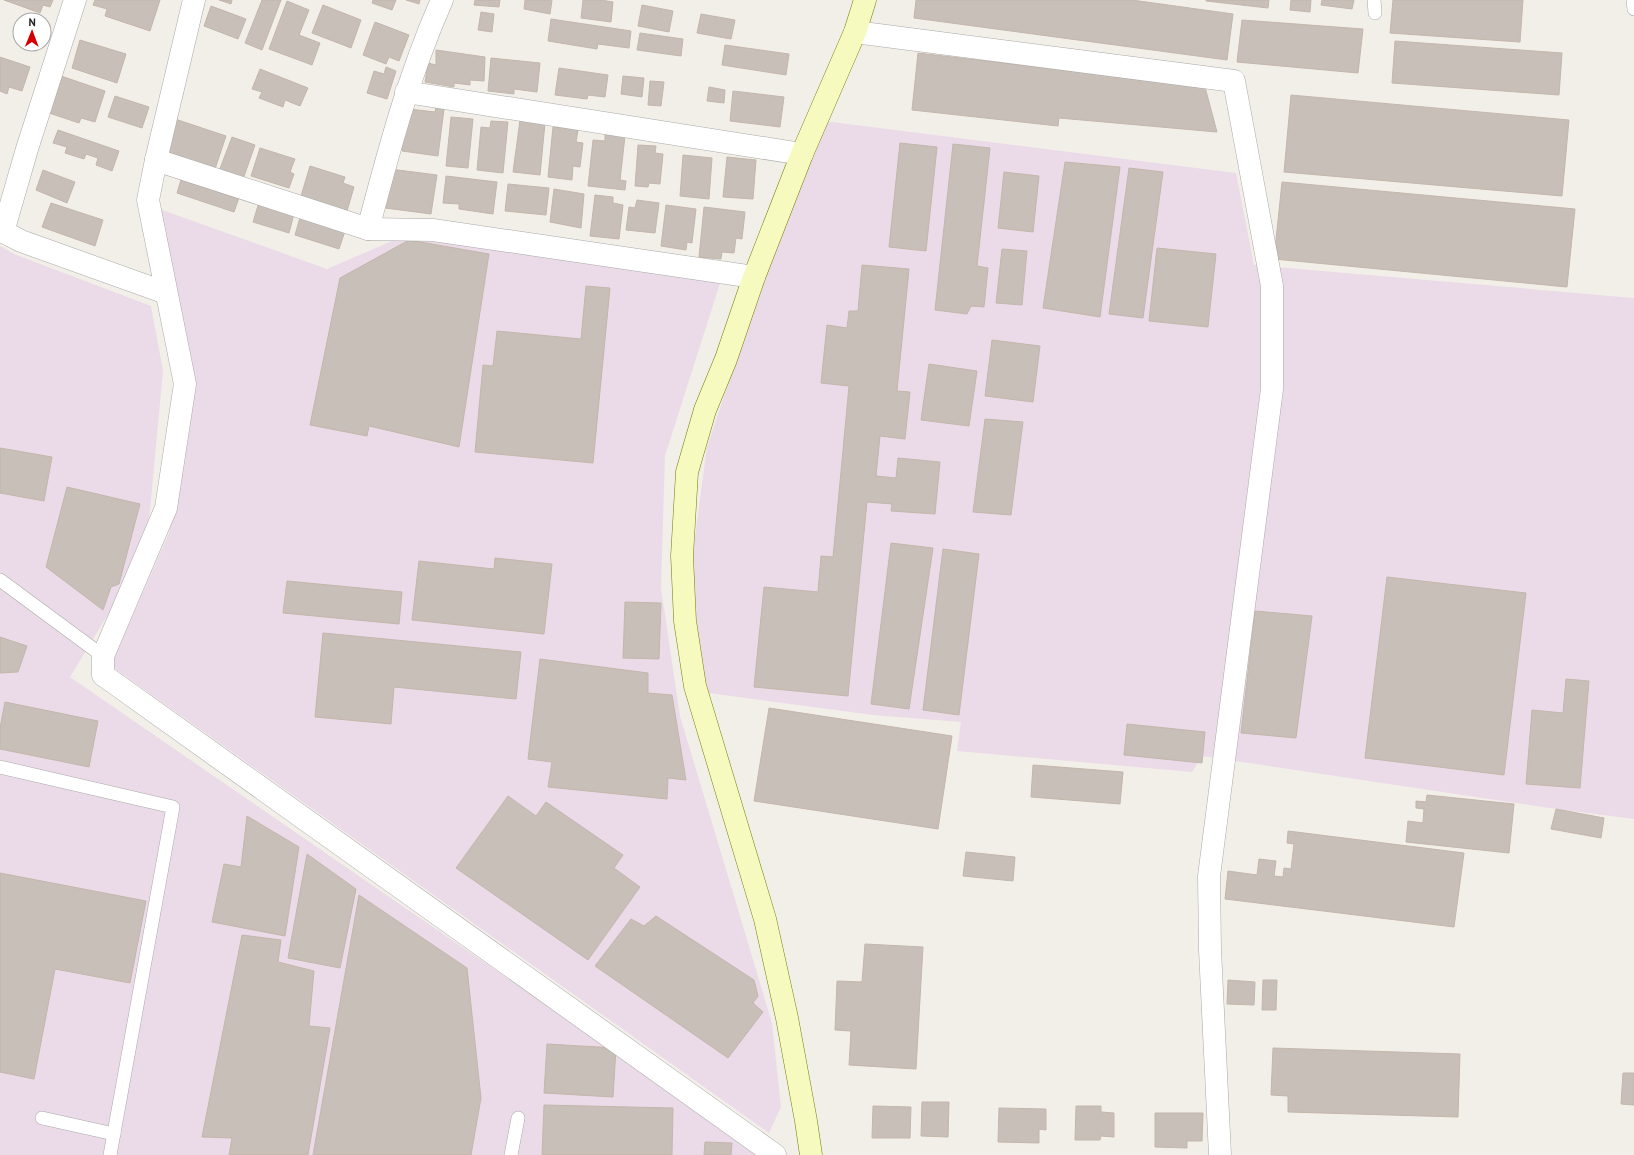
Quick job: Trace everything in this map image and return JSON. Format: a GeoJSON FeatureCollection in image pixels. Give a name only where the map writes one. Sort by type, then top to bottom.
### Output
{"type":"FeatureCollection","features":[{"type":"Feature","properties":{"kind":"street"},"geometry":{"type":"LineString","coordinates":[[75,0],[1,231],[21,241],[166,293]]}},
{"type":"Feature","properties":{"kind":"street"},"geometry":{"type":"LineString","coordinates":[[194,0],[148,200],[185,384],[166,508],[103,656],[103,675],[775,1155]]}},
{"type":"Feature","properties":{"kind":"street"},"geometry":{"type":"LineString","coordinates":[[368,229],[394,129],[425,38],[442,0]]}},
{"type":"Feature","properties":{"kind":"street"},"geometry":{"type":"LineString","coordinates":[[810,1155],[806,1121],[787,1018],[765,919],[694,686],[685,621],[682,556],[687,472],[705,410],[726,359],[754,277],[802,154],[855,32],[865,0]]}},
{"type":"Feature","properties":{"kind":"street"},"geometry":{"type":"LineString","coordinates":[[855,32],[1234,81],[1272,286],[1272,388],[1209,876],[1210,950],[1220,1155]]}},
{"type":"Feature","properties":{"kind":"street"},"geometry":{"type":"LineString","coordinates":[[406,92],[802,154]]}},
{"type":"Feature","properties":{"kind":"street"},"geometry":{"type":"LineString","coordinates":[[156,160],[368,229],[433,230],[754,277]]}},
{"type":"Feature","properties":{"kind":"lane"},"geometry":{"type":"LineString","coordinates":[[1633,0],[1634,9]]}},
{"type":"Feature","properties":{"kind":"lane"},"geometry":{"type":"LineString","coordinates":[[0,580],[103,656]]}},
{"type":"Feature","properties":{"kind":"lane"},"geometry":{"type":"LineString","coordinates":[[0,767],[173,807],[110,1155]]}},
{"type":"Feature","properties":{"kind":"lane"},"geometry":{"type":"LineString","coordinates":[[42,1118],[114,1134]]}},
{"type":"Feature","properties":{"kind":"lane"},"geometry":{"type":"LineString","coordinates":[[511,1155],[518,1118]]}},
{"type":"Feature","properties":{"kind":"shaded area"},"geometry":{"type":"Polygon","coordinates":[[[824,121],[1236,173],[1254,265],[1634,298],[1634,819],[1556,809],[1202,756],[1192,772],[957,751],[961,722],[873,715],[701,692],[692,559],[707,447],[761,286],[824,121]]]}},
{"type":"Feature","properties":{"kind":"shaded area"},"geometry":{"type":"Polygon","coordinates":[[[154,207],[327,269],[415,231],[722,277],[665,456],[661,588],[680,716],[772,1023],[781,1107],[769,1133],[111,666],[169,533],[190,376],[154,207]]]}},
{"type":"Feature","properties":{"kind":"shaded area"},"geometry":{"type":"Polygon","coordinates":[[[0,246],[14,254],[151,306],[163,371],[149,521],[118,598],[70,677],[764,1155],[0,1155],[0,246]]]}},
{"type":"Feature","properties":{"kind":"building"},"geometry":{"type":"Polygon","coordinates":[[[4,0],[53,0],[50,7],[43,5],[40,12],[4,0]]]}},
{"type":"Feature","properties":{"kind":"building"},"geometry":{"type":"Polygon","coordinates":[[[95,0],[160,0],[150,31],[105,16],[107,9],[93,5],[95,0]]]}},
{"type":"Feature","properties":{"kind":"building"},"geometry":{"type":"Polygon","coordinates":[[[219,0],[232,0],[231,4],[219,0]]]}},
{"type":"Feature","properties":{"kind":"building"},"geometry":{"type":"Polygon","coordinates":[[[262,0],[281,0],[262,50],[245,43],[262,0]]]}},
{"type":"Feature","properties":{"kind":"building"},"geometry":{"type":"Polygon","coordinates":[[[373,0],[396,0],[392,10],[372,3],[373,0]]]}},
{"type":"Feature","properties":{"kind":"building"},"geometry":{"type":"Polygon","coordinates":[[[406,0],[420,0],[419,4],[406,0]]]}},
{"type":"Feature","properties":{"kind":"building"},"geometry":{"type":"Polygon","coordinates":[[[475,0],[500,0],[499,7],[474,5],[475,0]]]}},
{"type":"Feature","properties":{"kind":"building"},"geometry":{"type":"Polygon","coordinates":[[[525,0],[552,0],[550,14],[524,9],[525,0]]]}},
{"type":"Feature","properties":{"kind":"building"},"geometry":{"type":"Polygon","coordinates":[[[583,0],[613,2],[611,22],[581,18],[583,0]]]}},
{"type":"Feature","properties":{"kind":"building"},"geometry":{"type":"Polygon","coordinates":[[[916,0],[1132,0],[1233,14],[1227,60],[914,18],[916,0]]]}},
{"type":"Feature","properties":{"kind":"building"},"geometry":{"type":"Polygon","coordinates":[[[1206,0],[1269,0],[1268,8],[1206,0]]]}},
{"type":"Feature","properties":{"kind":"building"},"geometry":{"type":"Polygon","coordinates":[[[1291,0],[1311,0],[1310,12],[1290,10],[1291,0]]]}},
{"type":"Feature","properties":{"kind":"building"},"geometry":{"type":"Polygon","coordinates":[[[1322,0],[1354,0],[1352,9],[1321,5],[1322,0]]]}},
{"type":"Feature","properties":{"kind":"building"},"geometry":{"type":"Polygon","coordinates":[[[1393,0],[1523,0],[1520,42],[1390,33],[1393,0]]]}},
{"type":"Feature","properties":{"kind":"building"},"geometry":{"type":"Polygon","coordinates":[[[287,1],[309,10],[299,35],[320,43],[312,65],[269,49],[287,1]]]}},
{"type":"Feature","properties":{"kind":"building"},"geometry":{"type":"Polygon","coordinates":[[[323,5],[361,20],[351,48],[312,33],[323,5]]]}},
{"type":"Feature","properties":{"kind":"building"},"geometry":{"type":"Polygon","coordinates":[[[642,5],[673,11],[669,32],[638,26],[642,5]]]}},
{"type":"Feature","properties":{"kind":"building"},"geometry":{"type":"Polygon","coordinates":[[[211,6],[246,19],[238,39],[204,26],[211,6]]]}},
{"type":"Feature","properties":{"kind":"building"},"geometry":{"type":"Polygon","coordinates":[[[481,12],[494,14],[492,32],[478,30],[481,12]]]}},
{"type":"Feature","properties":{"kind":"building"},"geometry":{"type":"Polygon","coordinates":[[[701,14],[735,20],[731,39],[697,33],[701,14]]]}},
{"type":"Feature","properties":{"kind":"building"},"geometry":{"type":"Polygon","coordinates":[[[551,19],[631,31],[629,48],[598,44],[597,49],[548,41],[551,19]]]}},
{"type":"Feature","properties":{"kind":"building"},"geometry":{"type":"Polygon","coordinates":[[[1242,20],[1363,29],[1358,73],[1237,62],[1242,20]]]}},
{"type":"Feature","properties":{"kind":"building"},"geometry":{"type":"Polygon","coordinates":[[[375,22],[409,35],[399,61],[389,57],[386,64],[363,55],[375,22]]]}},
{"type":"Feature","properties":{"kind":"building"},"geometry":{"type":"Polygon","coordinates":[[[640,33],[683,39],[681,56],[637,50],[640,33]]]}},
{"type":"Feature","properties":{"kind":"building"},"geometry":{"type":"Polygon","coordinates":[[[80,40],[126,54],[117,83],[72,68],[80,40]]]}},
{"type":"Feature","properties":{"kind":"building"},"geometry":{"type":"Polygon","coordinates":[[[1395,41],[1562,53],[1559,95],[1392,83],[1395,41]]]}},
{"type":"Feature","properties":{"kind":"building"},"geometry":{"type":"Polygon","coordinates":[[[725,45],[789,54],[786,75],[722,65],[725,45]]]}},
{"type":"Feature","properties":{"kind":"building"},"geometry":{"type":"Polygon","coordinates":[[[436,50],[485,57],[484,81],[470,80],[470,85],[454,83],[454,87],[425,82],[428,63],[436,65],[436,50]]]}},
{"type":"Feature","properties":{"kind":"building"},"geometry":{"type":"Polygon","coordinates":[[[918,53],[1205,87],[1217,132],[1059,118],[1058,126],[912,110],[918,53]]]}},
{"type":"Feature","properties":{"kind":"building"},"geometry":{"type":"Polygon","coordinates":[[[0,57],[30,67],[22,91],[9,87],[7,94],[0,91],[0,57]]]}},
{"type":"Feature","properties":{"kind":"building"},"geometry":{"type":"Polygon","coordinates":[[[491,58],[540,63],[537,92],[514,89],[514,94],[488,91],[491,58]]]}},
{"type":"Feature","properties":{"kind":"building"},"geometry":{"type":"Polygon","coordinates":[[[386,67],[396,71],[387,99],[367,93],[374,71],[384,74],[386,67]]]}},
{"type":"Feature","properties":{"kind":"building"},"geometry":{"type":"Polygon","coordinates":[[[559,68],[608,75],[605,97],[588,95],[587,99],[555,95],[559,68]]]}},
{"type":"Feature","properties":{"kind":"building"},"geometry":{"type":"Polygon","coordinates":[[[260,69],[308,88],[300,106],[285,100],[283,107],[259,98],[262,92],[252,89],[260,69]]]}},
{"type":"Feature","properties":{"kind":"building"},"geometry":{"type":"Polygon","coordinates":[[[61,76],[105,91],[95,122],[81,118],[79,123],[49,113],[61,76]]]}},
{"type":"Feature","properties":{"kind":"building"},"geometry":{"type":"Polygon","coordinates":[[[623,76],[644,78],[642,97],[621,94],[623,76]]]}},
{"type":"Feature","properties":{"kind":"building"},"geometry":{"type":"Polygon","coordinates":[[[650,81],[664,82],[661,106],[648,105],[650,81]]]}},
{"type":"Feature","properties":{"kind":"building"},"geometry":{"type":"Polygon","coordinates":[[[709,87],[725,90],[724,103],[707,101],[709,87]]]}},
{"type":"Feature","properties":{"kind":"building"},"geometry":{"type":"Polygon","coordinates":[[[733,91],[784,97],[780,127],[730,121],[733,91]]]}},
{"type":"Feature","properties":{"kind":"building"},"geometry":{"type":"Polygon","coordinates":[[[1291,95],[1569,120],[1562,196],[1284,172],[1291,95]]]}},
{"type":"Feature","properties":{"kind":"building"},"geometry":{"type":"Polygon","coordinates":[[[115,96],[149,107],[142,128],[108,117],[115,96]]]}},
{"type":"Feature","properties":{"kind":"building"},"geometry":{"type":"Polygon","coordinates":[[[436,107],[444,109],[438,156],[402,151],[405,121],[409,109],[435,112],[436,107]]]}},
{"type":"Feature","properties":{"kind":"building"},"geometry":{"type":"Polygon","coordinates":[[[451,117],[473,119],[468,168],[446,166],[451,117]]]}},
{"type":"Feature","properties":{"kind":"building"},"geometry":{"type":"Polygon","coordinates":[[[175,119],[226,136],[213,175],[162,158],[175,119]]]}},
{"type":"Feature","properties":{"kind":"building"},"geometry":{"type":"Polygon","coordinates":[[[520,120],[545,123],[540,175],[513,172],[520,120]]]}},
{"type":"Feature","properties":{"kind":"building"},"geometry":{"type":"Polygon","coordinates":[[[491,121],[508,122],[503,173],[477,170],[481,127],[490,128],[491,121]]]}},
{"type":"Feature","properties":{"kind":"building"},"geometry":{"type":"Polygon","coordinates":[[[553,127],[578,130],[576,142],[583,143],[580,167],[573,166],[572,180],[548,177],[553,127]]]}},
{"type":"Feature","properties":{"kind":"building"},"geometry":{"type":"Polygon","coordinates":[[[58,130],[119,151],[112,171],[96,165],[98,158],[86,154],[84,159],[65,153],[67,147],[53,143],[58,130]]]}},
{"type":"Feature","properties":{"kind":"building"},"geometry":{"type":"Polygon","coordinates":[[[605,134],[625,136],[620,180],[626,181],[625,190],[588,186],[593,140],[605,141],[605,134]]]}},
{"type":"Feature","properties":{"kind":"building"},"geometry":{"type":"Polygon","coordinates":[[[232,137],[255,145],[242,182],[218,174],[232,137]]]}},
{"type":"Feature","properties":{"kind":"building"},"geometry":{"type":"Polygon","coordinates":[[[900,143],[937,147],[926,251],[889,247],[900,143]]]}},
{"type":"Feature","properties":{"kind":"building"},"geometry":{"type":"Polygon","coordinates":[[[953,144],[990,148],[977,266],[988,268],[984,307],[971,306],[967,314],[935,310],[953,144]]]}},
{"type":"Feature","properties":{"kind":"building"},"geometry":{"type":"Polygon","coordinates":[[[638,145],[656,146],[655,153],[663,154],[660,184],[649,183],[648,187],[635,186],[638,145]]]}},
{"type":"Feature","properties":{"kind":"building"},"geometry":{"type":"Polygon","coordinates":[[[260,148],[295,159],[290,172],[294,174],[289,188],[251,176],[260,148]]]}},
{"type":"Feature","properties":{"kind":"building"},"geometry":{"type":"Polygon","coordinates":[[[683,155],[712,158],[709,199],[680,196],[683,155]]]}},
{"type":"Feature","properties":{"kind":"building"},"geometry":{"type":"Polygon","coordinates":[[[727,157],[756,160],[753,199],[723,197],[727,157]]]}},
{"type":"Feature","properties":{"kind":"building"},"geometry":{"type":"Polygon","coordinates":[[[1065,162],[1120,167],[1100,317],[1043,308],[1065,162]]]}},
{"type":"Feature","properties":{"kind":"building"},"geometry":{"type":"Polygon","coordinates":[[[310,166],[345,177],[343,183],[354,187],[347,211],[301,196],[310,166]]]}},
{"type":"Feature","properties":{"kind":"building"},"geometry":{"type":"Polygon","coordinates":[[[1129,168],[1163,172],[1143,318],[1109,314],[1129,168]]]}},
{"type":"Feature","properties":{"kind":"building"},"geometry":{"type":"Polygon","coordinates":[[[390,169],[437,175],[431,214],[385,208],[390,169]]]}},
{"type":"Feature","properties":{"kind":"building"},"geometry":{"type":"Polygon","coordinates":[[[43,170],[75,182],[67,203],[36,190],[43,170]]]}},
{"type":"Feature","properties":{"kind":"building"},"geometry":{"type":"Polygon","coordinates":[[[1004,172],[1039,176],[1033,232],[998,228],[1004,172]]]}},
{"type":"Feature","properties":{"kind":"building"},"geometry":{"type":"Polygon","coordinates":[[[183,173],[241,192],[234,212],[177,193],[183,173]]]}},
{"type":"Feature","properties":{"kind":"building"},"geometry":{"type":"Polygon","coordinates":[[[446,176],[497,182],[493,214],[459,209],[459,204],[443,203],[446,176]]]}},
{"type":"Feature","properties":{"kind":"building"},"geometry":{"type":"Polygon","coordinates":[[[1282,182],[1575,209],[1567,287],[1274,259],[1282,182]]]}},
{"type":"Feature","properties":{"kind":"building"},"geometry":{"type":"Polygon","coordinates":[[[508,184],[549,188],[546,215],[505,211],[508,184]]]}},
{"type":"Feature","properties":{"kind":"building"},"geometry":{"type":"Polygon","coordinates":[[[554,189],[584,194],[581,228],[550,222],[554,189]]]}},
{"type":"Feature","properties":{"kind":"building"},"geometry":{"type":"Polygon","coordinates":[[[595,195],[613,197],[613,203],[623,205],[619,239],[590,236],[595,195]]]}},
{"type":"Feature","properties":{"kind":"building"},"geometry":{"type":"Polygon","coordinates":[[[260,199],[295,210],[289,233],[253,222],[260,199]]]}},
{"type":"Feature","properties":{"kind":"building"},"geometry":{"type":"Polygon","coordinates":[[[637,200],[659,203],[655,233],[626,230],[629,207],[635,208],[637,200]]]}},
{"type":"Feature","properties":{"kind":"building"},"geometry":{"type":"Polygon","coordinates":[[[51,203],[103,220],[95,246],[42,227],[51,203]]]}},
{"type":"Feature","properties":{"kind":"building"},"geometry":{"type":"Polygon","coordinates":[[[666,205],[696,209],[692,243],[687,242],[686,250],[661,246],[666,205]]]}},
{"type":"Feature","properties":{"kind":"building"},"geometry":{"type":"Polygon","coordinates":[[[704,207],[745,212],[742,239],[736,238],[734,253],[722,252],[721,259],[699,257],[704,207]]]}},
{"type":"Feature","properties":{"kind":"building"},"geometry":{"type":"Polygon","coordinates":[[[301,214],[346,228],[339,249],[295,235],[301,214]]]}},
{"type":"Feature","properties":{"kind":"building"},"geometry":{"type":"Polygon","coordinates":[[[409,240],[489,254],[459,447],[369,426],[367,436],[310,425],[340,278],[409,240]]]}},
{"type":"Feature","properties":{"kind":"building"},"geometry":{"type":"Polygon","coordinates":[[[1157,248],[1216,254],[1208,327],[1149,321],[1157,248]]]}},
{"type":"Feature","properties":{"kind":"building"},"geometry":{"type":"Polygon","coordinates":[[[1002,249],[1027,251],[1022,305],[996,303],[1002,249]]]}},
{"type":"Feature","properties":{"kind":"building"},"geometry":{"type":"Polygon","coordinates":[[[862,265],[909,269],[897,391],[910,392],[905,439],[880,436],[876,476],[896,478],[898,458],[940,462],[935,514],[891,511],[892,504],[867,502],[848,696],[754,687],[764,587],[818,592],[821,556],[833,557],[849,386],[821,383],[827,325],[847,328],[849,311],[858,311],[862,265]]]}},
{"type":"Feature","properties":{"kind":"building"},"geometry":{"type":"Polygon","coordinates":[[[586,286],[610,288],[593,463],[475,452],[483,365],[493,366],[497,331],[581,339],[586,286]]]}},
{"type":"Feature","properties":{"kind":"building"},"geometry":{"type":"Polygon","coordinates":[[[992,340],[1040,346],[1033,402],[985,396],[992,340]]]}},
{"type":"Feature","properties":{"kind":"building"},"geometry":{"type":"Polygon","coordinates":[[[929,364],[977,371],[969,426],[921,420],[929,364]]]}},
{"type":"Feature","properties":{"kind":"building"},"geometry":{"type":"Polygon","coordinates":[[[985,419],[1023,422],[1011,515],[973,512],[985,419]]]}},
{"type":"Feature","properties":{"kind":"building"},"geometry":{"type":"Polygon","coordinates":[[[0,448],[52,457],[44,501],[0,493],[0,448]]]}},
{"type":"Feature","properties":{"kind":"building"},"geometry":{"type":"Polygon","coordinates":[[[67,487],[140,504],[119,584],[111,587],[103,610],[46,567],[67,487]]]}},
{"type":"Feature","properties":{"kind":"building"},"geometry":{"type":"Polygon","coordinates":[[[891,543],[933,548],[909,709],[871,704],[891,543]]]}},
{"type":"Feature","properties":{"kind":"building"},"geometry":{"type":"Polygon","coordinates":[[[943,549],[979,554],[959,715],[923,710],[943,549]]]}},
{"type":"Feature","properties":{"kind":"building"},"geometry":{"type":"Polygon","coordinates":[[[495,558],[552,564],[544,634],[412,620],[419,561],[494,569],[495,558]]]}},
{"type":"Feature","properties":{"kind":"building"},"geometry":{"type":"Polygon","coordinates":[[[1387,577],[1526,593],[1504,775],[1365,758],[1387,577]]]}},
{"type":"Feature","properties":{"kind":"building"},"geometry":{"type":"Polygon","coordinates":[[[287,581],[402,592],[399,624],[283,613],[287,581]]]}},
{"type":"Feature","properties":{"kind":"building"},"geometry":{"type":"Polygon","coordinates":[[[625,602],[661,603],[659,659],[623,658],[625,602]]]}},
{"type":"Feature","properties":{"kind":"building"},"geometry":{"type":"Polygon","coordinates":[[[1255,611],[1312,616],[1296,738],[1241,733],[1255,611]]]}},
{"type":"Feature","properties":{"kind":"building"},"geometry":{"type":"Polygon","coordinates":[[[323,633],[521,652],[516,699],[394,687],[391,724],[315,717],[323,633]]]}},
{"type":"Feature","properties":{"kind":"building"},"geometry":{"type":"Polygon","coordinates":[[[0,637],[27,646],[18,672],[0,673],[0,637]]]}},
{"type":"Feature","properties":{"kind":"building"},"geometry":{"type":"Polygon","coordinates":[[[540,659],[648,673],[648,693],[672,695],[686,780],[668,778],[667,799],[548,787],[552,762],[528,759],[540,659]]]}},
{"type":"Feature","properties":{"kind":"building"},"geometry":{"type":"Polygon","coordinates":[[[1566,679],[1589,681],[1580,788],[1526,784],[1532,710],[1563,713],[1566,679]]]}},
{"type":"Feature","properties":{"kind":"building"},"geometry":{"type":"Polygon","coordinates":[[[5,702],[98,721],[89,767],[0,749],[0,728],[5,702]]]}},
{"type":"Feature","properties":{"kind":"building"},"geometry":{"type":"Polygon","coordinates":[[[769,708],[952,736],[938,829],[754,801],[769,708]]]}},
{"type":"Feature","properties":{"kind":"building"},"geometry":{"type":"Polygon","coordinates":[[[1127,724],[1205,732],[1202,763],[1124,755],[1127,724]]]}},
{"type":"Feature","properties":{"kind":"building"},"geometry":{"type":"Polygon","coordinates":[[[1033,765],[1123,772],[1120,804],[1031,797],[1033,765]]]}},
{"type":"Feature","properties":{"kind":"building"},"geometry":{"type":"Polygon","coordinates":[[[1427,795],[1514,804],[1509,853],[1406,842],[1408,821],[1423,823],[1424,809],[1416,808],[1416,801],[1426,802],[1427,795]]]}},
{"type":"Feature","properties":{"kind":"building"},"geometry":{"type":"Polygon","coordinates":[[[508,796],[536,816],[546,802],[623,855],[614,868],[640,887],[588,960],[456,868],[508,796]]]}},
{"type":"Feature","properties":{"kind":"building"},"geometry":{"type":"Polygon","coordinates":[[[1556,809],[1604,818],[1601,838],[1551,829],[1556,809]]]}},
{"type":"Feature","properties":{"kind":"building"},"geometry":{"type":"Polygon","coordinates":[[[247,816],[299,847],[285,936],[212,922],[224,864],[241,867],[247,816]]]}},
{"type":"Feature","properties":{"kind":"building"},"geometry":{"type":"Polygon","coordinates":[[[1288,831],[1464,853],[1454,927],[1225,899],[1228,871],[1257,875],[1259,859],[1276,861],[1274,876],[1283,877],[1284,868],[1291,869],[1294,844],[1287,843],[1288,831]]]}},
{"type":"Feature","properties":{"kind":"building"},"geometry":{"type":"Polygon","coordinates":[[[966,852],[1015,857],[1013,881],[963,876],[966,852]]]}},
{"type":"Feature","properties":{"kind":"building"},"geometry":{"type":"Polygon","coordinates":[[[307,854],[356,889],[340,968],[288,958],[307,854]]]}},
{"type":"Feature","properties":{"kind":"building"},"geometry":{"type":"Polygon","coordinates":[[[0,873],[146,901],[130,983],[55,969],[34,1079],[0,1072],[0,873]]]}},
{"type":"Feature","properties":{"kind":"building"},"geometry":{"type":"Polygon","coordinates":[[[359,895],[467,968],[481,1098],[471,1155],[313,1155],[359,895]]]}},
{"type":"Feature","properties":{"kind":"building"},"geometry":{"type":"Polygon","coordinates":[[[656,916],[754,980],[758,996],[753,1003],[763,1012],[728,1058],[595,966],[631,919],[644,926],[656,916]]]}},
{"type":"Feature","properties":{"kind":"building"},"geometry":{"type":"Polygon","coordinates":[[[242,935],[281,940],[278,962],[314,971],[309,1026],[330,1028],[308,1155],[229,1155],[232,1138],[202,1137],[242,935]]]}},
{"type":"Feature","properties":{"kind":"building"},"geometry":{"type":"Polygon","coordinates":[[[865,944],[923,947],[916,1069],[849,1065],[851,1031],[835,1030],[837,981],[862,982],[865,944]]]}},
{"type":"Feature","properties":{"kind":"building"},"geometry":{"type":"Polygon","coordinates":[[[1228,980],[1255,982],[1254,1005],[1227,1004],[1228,980]]]}},
{"type":"Feature","properties":{"kind":"building"},"geometry":{"type":"Polygon","coordinates":[[[1263,980],[1277,980],[1276,1010],[1262,1010],[1263,980]]]}},
{"type":"Feature","properties":{"kind":"building"},"geometry":{"type":"Polygon","coordinates":[[[547,1044],[616,1048],[613,1097],[544,1093],[547,1044]]]}},
{"type":"Feature","properties":{"kind":"building"},"geometry":{"type":"Polygon","coordinates":[[[1273,1048],[1460,1054],[1458,1117],[1288,1112],[1288,1096],[1271,1095],[1273,1048]]]}},
{"type":"Feature","properties":{"kind":"building"},"geometry":{"type":"Polygon","coordinates":[[[1623,1073],[1634,1073],[1634,1105],[1621,1104],[1623,1073]]]}},
{"type":"Feature","properties":{"kind":"building"},"geometry":{"type":"Polygon","coordinates":[[[922,1102],[949,1102],[948,1137],[921,1136],[922,1102]]]}},
{"type":"Feature","properties":{"kind":"building"},"geometry":{"type":"Polygon","coordinates":[[[544,1105],[673,1108],[672,1155],[542,1155],[544,1105]]]}},
{"type":"Feature","properties":{"kind":"building"},"geometry":{"type":"Polygon","coordinates":[[[873,1106],[911,1107],[910,1138],[872,1138],[873,1106]]]}},
{"type":"Feature","properties":{"kind":"building"},"geometry":{"type":"Polygon","coordinates":[[[1076,1106],[1101,1106],[1101,1112],[1114,1113],[1114,1137],[1101,1136],[1100,1140],[1075,1140],[1076,1106]]]}},
{"type":"Feature","properties":{"kind":"building"},"geometry":{"type":"Polygon","coordinates":[[[999,1108],[1046,1109],[1046,1130],[1039,1129],[1039,1143],[998,1142],[999,1108]]]}},
{"type":"Feature","properties":{"kind":"building"},"geometry":{"type":"Polygon","coordinates":[[[1155,1113],[1203,1113],[1202,1141],[1187,1141],[1187,1148],[1155,1147],[1155,1113]]]}},
{"type":"Feature","properties":{"kind":"building"},"geometry":{"type":"Polygon","coordinates":[[[705,1142],[732,1143],[731,1155],[704,1155],[705,1142]]]}}]}
